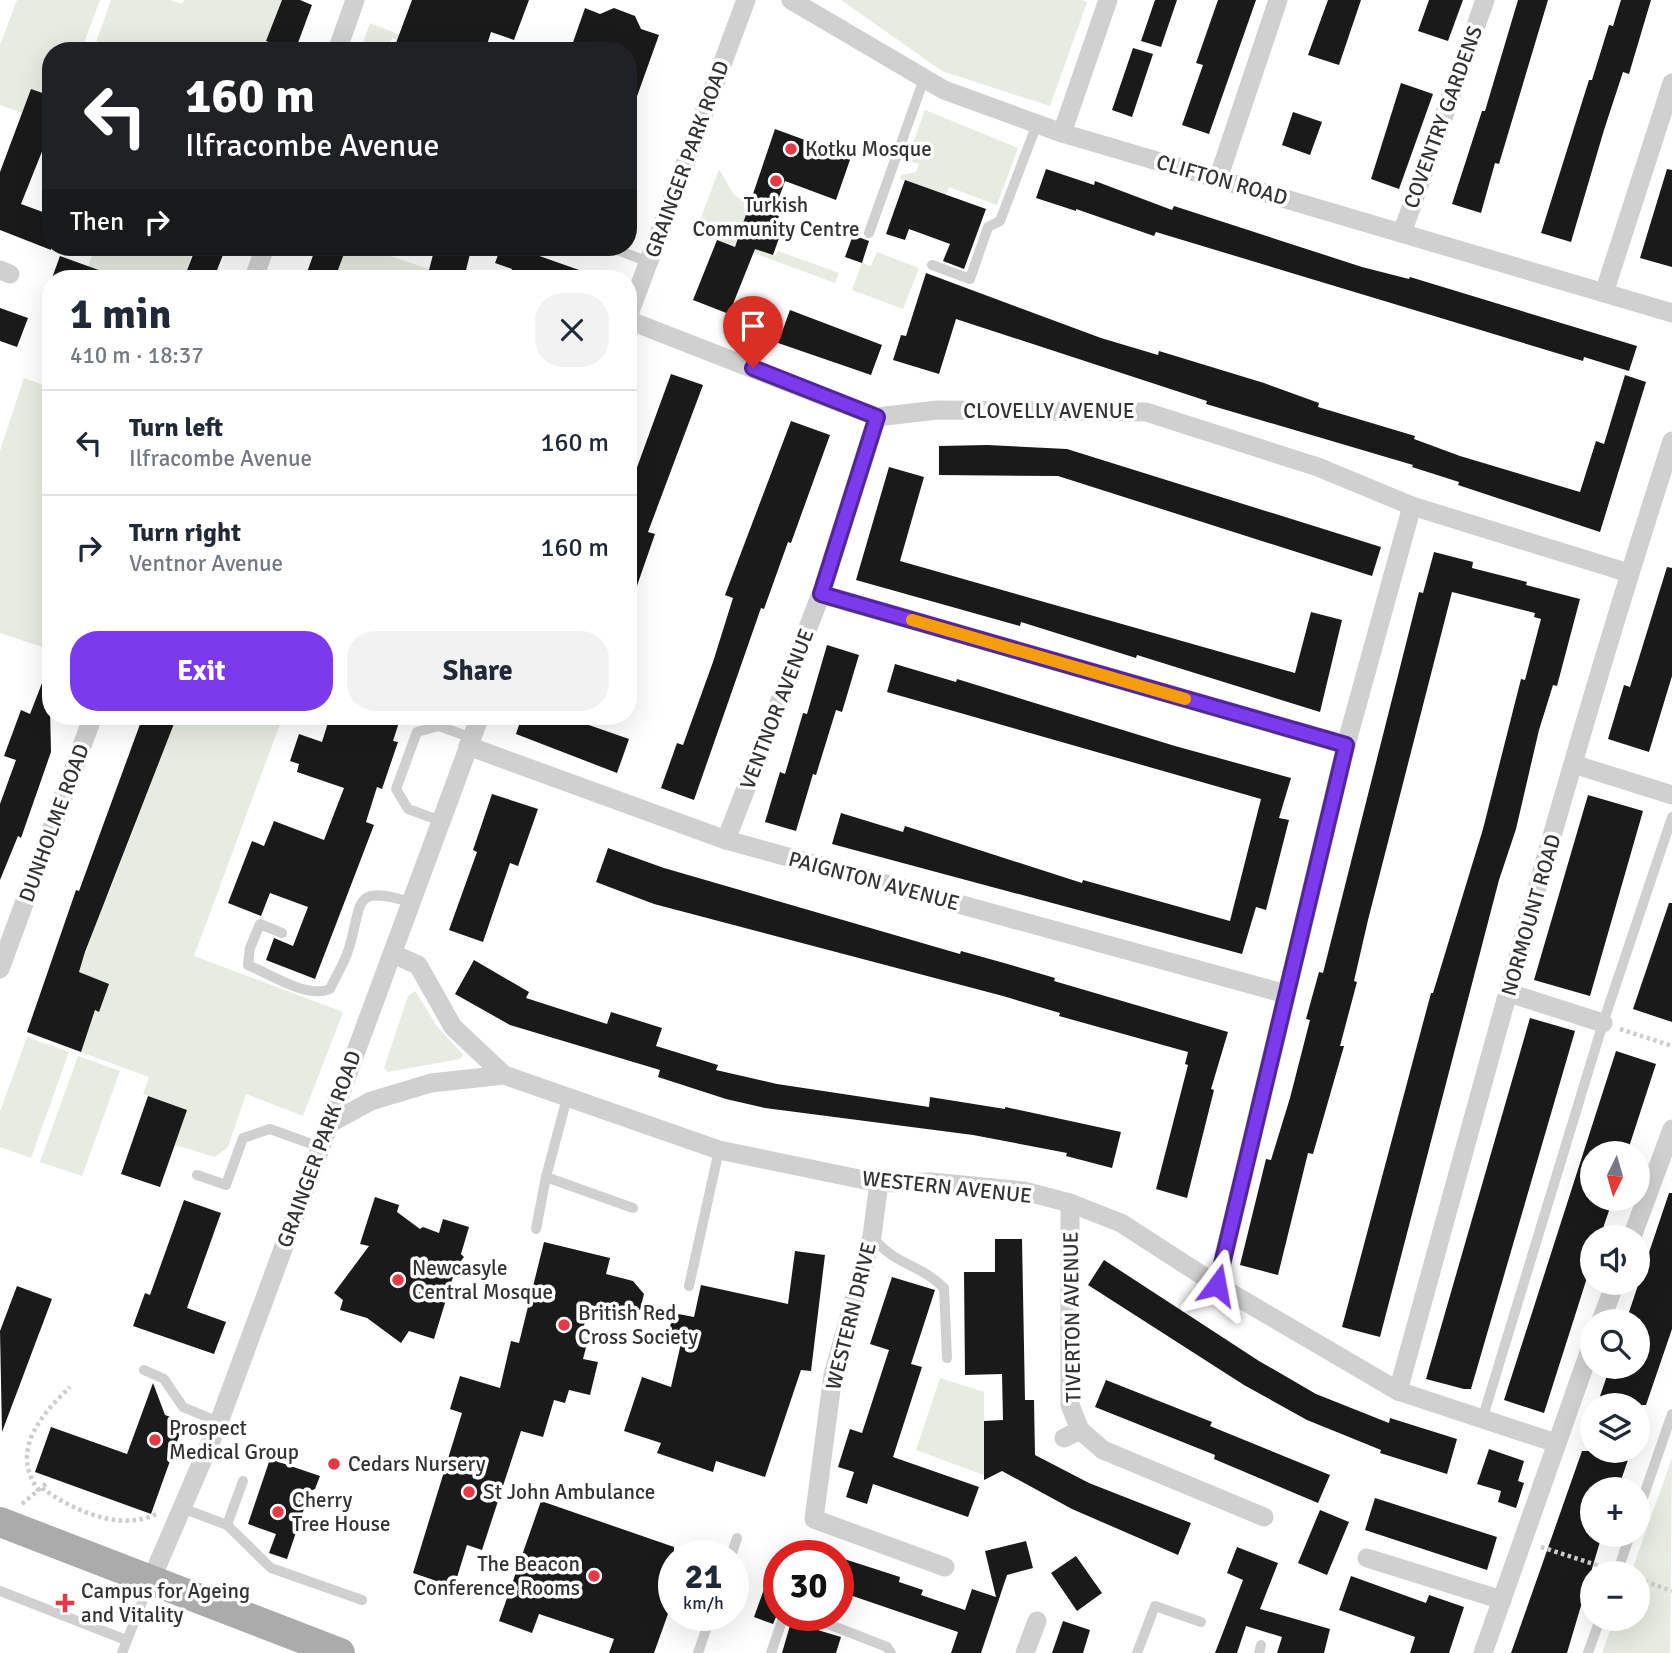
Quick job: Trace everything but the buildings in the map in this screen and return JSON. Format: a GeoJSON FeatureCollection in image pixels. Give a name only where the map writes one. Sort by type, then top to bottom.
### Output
{"type":"FeatureCollection","features":[{"type":"Feature","properties":{"kind":"main road"},"geometry":{"type":"LineString","coordinates":[[0,1522],[152,1580],[298,1642],[340,1653]]}},
{"type":"Feature","properties":{"kind":"street"},"geometry":{"type":"LineString","coordinates":[[340,42],[355,0]]}},
{"type":"Feature","properties":{"kind":"street","name":"GRAINGER PARK ROAD"},"geometry":{"type":"LineString","coordinates":[[637,295],[746,0]]}},
{"type":"Feature","properties":{"kind":"street","name":"CLIFTON ROAD"},"geometry":{"type":"LineString","coordinates":[[791,0],[944,90],[1062,133],[1672,313]]}},
{"type":"Feature","properties":{"kind":"street"},"geometry":{"type":"LineString","coordinates":[[1062,133],[1108,0]]}},
{"type":"Feature","properties":{"kind":"street"},"geometry":{"type":"LineString","coordinates":[[1217,179],[1278,0]]}},
{"type":"Feature","properties":{"kind":"street","name":"COVENTRY GARDENS"},"geometry":{"type":"LineString","coordinates":[[1402,233],[1485,0]]}},
{"type":"Feature","properties":{"kind":"street"},"geometry":{"type":"LineString","coordinates":[[1604,293],[1672,83]]}},
{"type":"Feature","properties":{"kind":"street","name":"CLOVELLY AVENUE"},"geometry":{"type":"LineString","coordinates":[[637,323],[877,417],[937,410],[1146,412],[1318,467],[1412,506],[1629,573]]}},
{"type":"Feature","properties":{"kind":"street","name":"VENTNOR AVENUE"},"geometry":{"type":"LineString","coordinates":[[726,840],[821,594],[877,417]]}},
{"type":"Feature","properties":{"kind":"street","name":"NORMOUNT ROAD"},"geometry":{"type":"LineString","coordinates":[[1398,1391],[1573,764],[1629,573],[1672,441]]}},
{"type":"Feature","properties":{"kind":"street"},"geometry":{"type":"LineString","coordinates":[[1217,1285],[1346,745],[1412,506]]}},
{"type":"Feature","properties":{"kind":"street"},"geometry":{"type":"LineString","coordinates":[[821,594],[1346,745]]}},
{"type":"Feature","properties":{"kind":"street","name":"DUNHOLME ROAD"},"geometry":{"type":"LineString","coordinates":[[0,969],[90,725]]}},
{"type":"Feature","properties":{"kind":"street","name":"GRAINGER PARK ROAD"},"geometry":{"type":"LineString","coordinates":[[152,1580],[219,1422],[477,725]]}},
{"type":"Feature","properties":{"kind":"street","name":"PAIGNTON AVENUE"},"geometry":{"type":"LineString","coordinates":[[470,742],[726,840],[1286,994]]}},
{"type":"Feature","properties":{"kind":"street"},"geometry":{"type":"LineString","coordinates":[[1573,764],[1672,795]]}},
{"type":"Feature","properties":{"kind":"street","name":"WESTERN AVENUE"},"geometry":{"type":"LineString","coordinates":[[393,954],[418,965],[453,1027],[504,1075],[719,1150],[879,1183],[932,1182],[1024,1191],[1070,1203],[1121,1223],[1217,1285],[1398,1391],[1556,1443]]}},
{"type":"Feature","properties":{"kind":"street"},"geometry":{"type":"LineString","coordinates":[[1509,993],[1603,1023]]}},
{"type":"Feature","properties":{"kind":"street","name":"WESTERN AVENUE"},"geometry":{"type":"LineString","coordinates":[[327,1125],[371,1101],[431,1083],[504,1075]]}},
{"type":"Feature","properties":{"kind":"street"},"geometry":{"type":"LineString","coordinates":[[1636,1225],[1672,1129]]}},
{"type":"Feature","properties":{"kind":"street","name":"WESTERN DRIVE"},"geometry":{"type":"LineString","coordinates":[[879,1183],[872,1236],[833,1375],[814,1518],[945,1567]]}},
{"type":"Feature","properties":{"kind":"street","name":"TIVERTON AVENUE"},"geometry":{"type":"LineString","coordinates":[[1070,1203],[1072,1434],[1102,1450],[1264,1517]]}},
{"type":"Feature","properties":{"kind":"street"},"geometry":{"type":"LineString","coordinates":[[1483,1653],[1580,1377]]}},
{"type":"Feature","properties":{"kind":"street"},"geometry":{"type":"LineString","coordinates":[[1367,1558],[1502,1600]]}},
{"type":"Feature","properties":{"kind":"street"},"geometry":{"type":"LineString","coordinates":[[1025,1653],[1037,1621]]}},
{"type":"Feature","properties":{"kind":"lane"},"geometry":{"type":"LineString","coordinates":[[869,233],[925,79]]}},
{"type":"Feature","properties":{"kind":"lane"},"geometry":{"type":"LineString","coordinates":[[932,265],[970,279],[988,227],[1000,221],[1037,124]]}},
{"type":"Feature","properties":{"kind":"lane"},"geometry":{"type":"LineString","coordinates":[[633,256],[649,262]]}},
{"type":"Feature","properties":{"kind":"lane"},"geometry":{"type":"LineString","coordinates":[[441,821],[408,809],[396,789],[412,743],[417,732],[439,726],[470,742]]}},
{"type":"Feature","properties":{"kind":"lane"},"geometry":{"type":"LineString","coordinates":[[1482,1419],[1603,1023],[1672,817]]}},
{"type":"Feature","properties":{"kind":"lane"},"geometry":{"type":"LineString","coordinates":[[282,933],[260,924],[247,958],[248,965],[309,991],[322,992],[330,989],[349,949],[356,912],[363,901],[371,895],[383,894],[410,902]]}},
{"type":"Feature","properties":{"kind":"lane"},"geometry":{"type":"LineString","coordinates":[[537,1229],[546,1177],[567,1098]]}},
{"type":"Feature","properties":{"kind":"lane"},"geometry":{"type":"LineString","coordinates":[[197,1175],[226,1185],[243,1139],[270,1129],[320,1147]]}},
{"type":"Feature","properties":{"kind":"lane"},"geometry":{"type":"LineString","coordinates":[[690,1286],[719,1150]]}},
{"type":"Feature","properties":{"kind":"lane"},"geometry":{"type":"LineString","coordinates":[[546,1177],[633,1208]]}},
{"type":"Feature","properties":{"kind":"lane"},"geometry":{"type":"LineString","coordinates":[[872,1236],[884,1253],[934,1278],[944,1289],[947,1358]]}},
{"type":"Feature","properties":{"kind":"lane"},"geometry":{"type":"LineString","coordinates":[[144,1370],[164,1378],[183,1408],[219,1422]]}},
{"type":"Feature","properties":{"kind":"lane"},"geometry":{"type":"LineString","coordinates":[[1650,1477],[1672,1414]]}},
{"type":"Feature","properties":{"kind":"lane"},"geometry":{"type":"LineString","coordinates":[[228,1525],[243,1480]]}},
{"type":"Feature","properties":{"kind":"lane"},"geometry":{"type":"LineString","coordinates":[[182,1508],[228,1525],[271,1568],[362,1600]]}},
{"type":"Feature","properties":{"kind":"lane"},"geometry":{"type":"LineString","coordinates":[[122,1653],[152,1580]]}},
{"type":"Feature","properties":{"kind":"lane"},"geometry":{"type":"LineString","coordinates":[[0,1591],[127,1640]]}},
{"type":"Feature","properties":{"kind":"lane"},"geometry":{"type":"LineString","coordinates":[[1137,1653],[1154,1606],[1200,1622]]}},
{"type":"Feature","properties":{"kind":"lane"},"geometry":{"type":"LineString","coordinates":[[698,1653],[706,1631]]}},
{"type":"Feature","properties":{"kind":"lane"},"geometry":{"type":"LineString","coordinates":[[771,1653],[779,1631]]}},
{"type":"Feature","properties":{"kind":"lane"},"geometry":{"type":"LineString","coordinates":[[846,1631],[887,1647],[891,1653]]}},
{"type":"Feature","properties":{"kind":"lane"},"geometry":{"type":"LineString","coordinates":[[1588,1653],[1596,1631]]}},
{"type":"Feature","properties":{"kind":"path"},"geometry":{"type":"LineString","coordinates":[[1603,1023],[1672,1046]]}},
{"type":"Feature","properties":{"kind":"path"},"geometry":{"type":"LineString","coordinates":[[70,1387],[40,1418],[31,1433],[27,1464],[31,1480],[41,1490],[63,1503],[88,1513],[136,1520],[162,1511]]}},
{"type":"Feature","properties":{"kind":"path"},"geometry":{"type":"LineString","coordinates":[[23,1500],[41,1490],[48,1482]]}},
{"type":"Feature","properties":{"kind":"path"},"geometry":{"type":"LineString","coordinates":[[1524,1541],[1584,1561]]}},
{"type":"Feature","properties":{"kind":"path"},"geometry":{"type":"LineString","coordinates":[[1650,1583],[1672,1591]]}},
{"type":"Feature","properties":{"kind":"shaded area"},"geometry":{"type":"Polygon","coordinates":[[[17,0],[100,0],[84,42],[42,42],[42,93],[31,89],[22,113],[0,105],[0,45],[17,0]]]}},
{"type":"Feature","properties":{"kind":"shaded area"},"geometry":{"type":"Polygon","coordinates":[[[111,0],[170,0],[182,4],[184,0],[282,0],[268,42],[96,42],[111,0]]]}},
{"type":"Feature","properties":{"kind":"shaded area"},"geometry":{"type":"Polygon","coordinates":[[[841,0],[1087,2],[1050,106],[942,71],[841,0]]]}},
{"type":"Feature","properties":{"kind":"shaded area"},"geometry":{"type":"Polygon","coordinates":[[[370,23],[418,42],[403,42],[392,38],[391,42],[363,42],[370,23]]]}},
{"type":"Feature","properties":{"kind":"shaded area"},"geometry":{"type":"Polygon","coordinates":[[[925,110],[1018,148],[997,205],[949,187],[946,195],[900,179],[901,175],[916,172],[919,164],[907,160],[925,110]]]}},
{"type":"Feature","properties":{"kind":"shaded area"},"geometry":{"type":"Polygon","coordinates":[[[719,169],[734,195],[750,205],[735,247],[696,232],[719,169]]]}},
{"type":"Feature","properties":{"kind":"shaded area"},"geometry":{"type":"Polygon","coordinates":[[[744,245],[775,256],[778,251],[839,273],[835,283],[743,249],[744,245]]]}},
{"type":"Feature","properties":{"kind":"shaded area"},"geometry":{"type":"Polygon","coordinates":[[[877,252],[919,268],[903,309],[852,290],[862,263],[871,266],[877,252]]]}},
{"type":"Feature","properties":{"kind":"shaded area"},"geometry":{"type":"Polygon","coordinates":[[[92,256],[191,256],[187,270],[87,270],[92,256]]]}},
{"type":"Feature","properties":{"kind":"shaded area"},"geometry":{"type":"Polygon","coordinates":[[[343,256],[390,256],[432,270],[338,270],[343,256]]]}},
{"type":"Feature","properties":{"kind":"shaded area"},"geometry":{"type":"Polygon","coordinates":[[[24,378],[42,385],[42,647],[0,633],[0,451],[24,378]]]}},
{"type":"Feature","properties":{"kind":"shaded area"},"geometry":{"type":"Polygon","coordinates":[[[174,725],[280,725],[194,956],[343,1012],[303,1116],[246,1094],[228,1147],[215,1157],[175,1145],[187,1110],[143,1094],[149,1077],[81,1052],[76,1003],[99,1012],[109,984],[79,972],[103,900],[108,895],[174,725]]]}},
{"type":"Feature","properties":{"kind":"shaded area"},"geometry":{"type":"Polygon","coordinates":[[[415,991],[437,1026],[463,1055],[460,1059],[388,1072],[384,1068],[408,996],[415,991]]]}},
{"type":"Feature","properties":{"kind":"shaded area"},"geometry":{"type":"Polygon","coordinates":[[[27,1037],[69,1052],[31,1158],[0,1147],[0,1112],[27,1037]]]}},
{"type":"Feature","properties":{"kind":"shaded area"},"geometry":{"type":"Polygon","coordinates":[[[78,1056],[120,1071],[82,1176],[40,1162],[78,1056]]]}},
{"type":"Feature","properties":{"kind":"shaded area"},"geometry":{"type":"Polygon","coordinates":[[[940,1378],[984,1392],[984,1475],[916,1450],[940,1378]]]}},
{"type":"Feature","properties":{"kind":"shaded area"},"geometry":{"type":"Polygon","coordinates":[[[1672,1458],[1670,1653],[1602,1653],[1610,1631],[1650,1631],[1650,1561],[1635,1561],[1640,1547],[1650,1547],[1650,1520],[1672,1458]]]}},
{"type":"Feature","properties":{"kind":"slow traffic"},"geometry":{"type":"LineString","coordinates":[[912,620],[1185,699]]}},
{"type":"Feature","properties":{"kind":"place","name":"Kotku Mosque"},"geometry":{"type":"Point","coordinates":[791,149]}},
{"type":"Feature","properties":{"kind":"place","name":"Turkish Community Centre"},"geometry":{"type":"Point","coordinates":[776,181]}},
{"type":"Feature","properties":{"kind":"place","name":"Newcasyle Central Mosque"},"geometry":{"type":"Point","coordinates":[398,1280]}},
{"type":"Feature","properties":{"kind":"place","name":"British Red Cross Society"},"geometry":{"type":"Point","coordinates":[564,1325]}},
{"type":"Feature","properties":{"kind":"place","name":"Prospect Medical Group"},"geometry":{"type":"Point","coordinates":[155,1440]}},
{"type":"Feature","properties":{"kind":"place","name":"Cedars Nursery"},"geometry":{"type":"Point","coordinates":[334,1464]}},
{"type":"Feature","properties":{"kind":"place","name":"St John Ambulance"},"geometry":{"type":"Point","coordinates":[469,1492]}},
{"type":"Feature","properties":{"kind":"place","name":"Cherry Tree House"},"geometry":{"type":"Point","coordinates":[278,1512]}},
{"type":"Feature","properties":{"kind":"place","name":"The Beacon Conference Rooms"},"geometry":{"type":"Point","coordinates":[594,1576]}},
{"type":"Feature","properties":{"kind":"place","name":"Campus for Ageing and Vitality"},"geometry":{"type":"Point","coordinates":[65,1603]}},
{"type":"Feature","properties":{"kind":"route"},"geometry":{"type":"LineString","coordinates":[[753,368],[877,417],[821,594],[1346,745],[1217,1285]]}}]}
